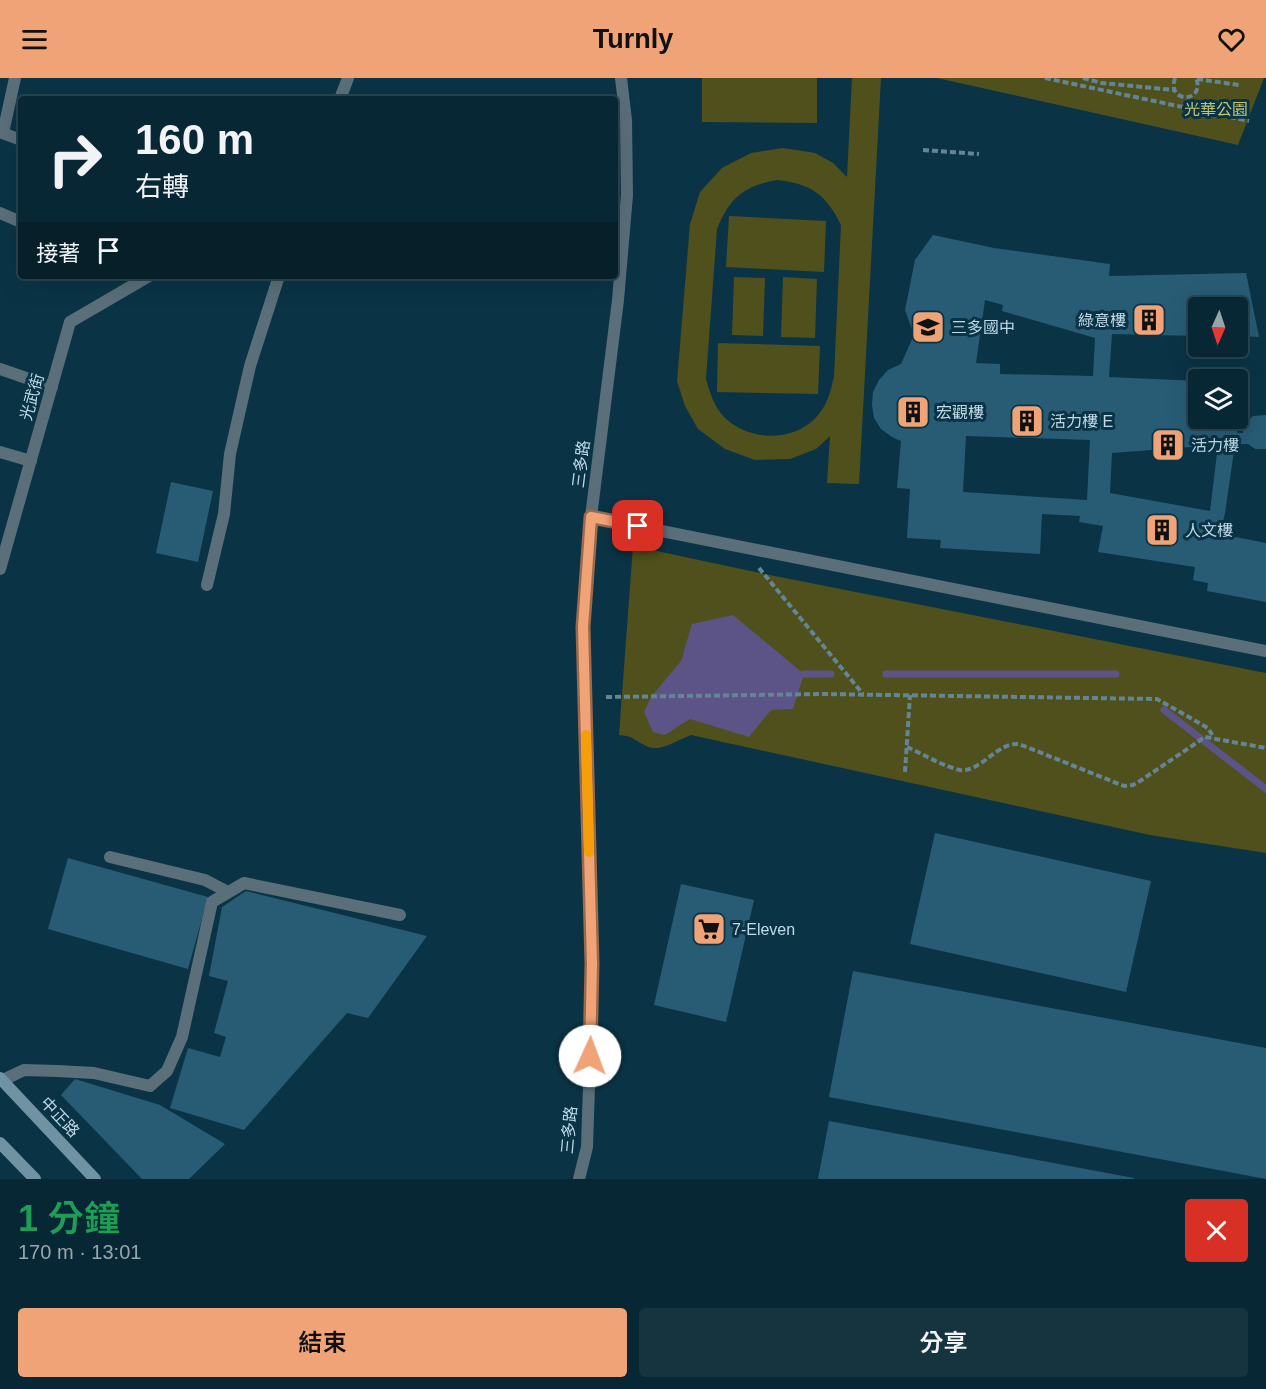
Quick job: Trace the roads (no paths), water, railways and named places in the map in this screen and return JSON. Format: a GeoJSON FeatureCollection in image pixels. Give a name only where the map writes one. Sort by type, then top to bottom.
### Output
{"type":"FeatureCollection","features":[{"type":"Feature","properties":{"kind":"main road","name":"中正路"},"geometry":{"type":"LineString","coordinates":[[1,1079],[95,1179]]}},
{"type":"Feature","properties":{"kind":"main road"},"geometry":{"type":"LineString","coordinates":[[0,1143],[35,1179]]}},
{"type":"Feature","properties":{"kind":"street"},"geometry":{"type":"LineString","coordinates":[[15,78],[2,133],[18,139]]}},
{"type":"Feature","properties":{"kind":"street"},"geometry":{"type":"LineString","coordinates":[[341,96],[348,78]]}},
{"type":"Feature","properties":{"kind":"street","name":"三多路"},"geometry":{"type":"LineString","coordinates":[[579,1179],[587,1147],[592,964],[583,627],[591,517],[618,300],[627,195],[626,120],[621,78]]}},
{"type":"Feature","properties":{"kind":"street"},"geometry":{"type":"LineString","coordinates":[[0,213],[18,221]]}},
{"type":"Feature","properties":{"kind":"street","name":"光武街"},"geometry":{"type":"LineString","coordinates":[[0,568],[70,322],[141,279]]}},
{"type":"Feature","properties":{"kind":"street"},"geometry":{"type":"LineString","coordinates":[[207,585],[224,514],[230,454],[250,366],[278,279]]}},
{"type":"Feature","properties":{"kind":"street"},"geometry":{"type":"LineString","coordinates":[[0,369],[52,387]]}},
{"type":"Feature","properties":{"kind":"street"},"geometry":{"type":"LineString","coordinates":[[0,452],[31,461]]}},
{"type":"Feature","properties":{"kind":"street"},"geometry":{"type":"LineString","coordinates":[[591,517],[1266,651]]}},
{"type":"Feature","properties":{"kind":"street"},"geometry":{"type":"LineString","coordinates":[[110,857],[205,880],[228,892]]}},
{"type":"Feature","properties":{"kind":"street"},"geometry":{"type":"LineString","coordinates":[[1,1079],[24,1070],[57,1071],[94,1073],[150,1086],[166,1071],[182,1037],[212,903],[244,883],[399,915]]}},
{"type":"Feature","properties":{"kind":"waterway"},"geometry":{"type":"LineString","coordinates":[[804,674],[831,674]]}},
{"type":"Feature","properties":{"kind":"waterway"},"geometry":{"type":"LineString","coordinates":[[886,674],[1116,674]]}},
{"type":"Feature","properties":{"kind":"waterway"},"geometry":{"type":"LineString","coordinates":[[1164,710],[1266,789]]}},
{"type":"Feature","properties":{"kind":"place","name":"綠意樓"},"geometry":{"type":"Point","coordinates":[1149,320]}},
{"type":"Feature","properties":{"kind":"place","name":"三多國中"},"geometry":{"type":"Point","coordinates":[928,327]}},
{"type":"Feature","properties":{"kind":"place","name":"宏觀樓"},"geometry":{"type":"Point","coordinates":[913,412]}},
{"type":"Feature","properties":{"kind":"place","name":"活力樓 E"},"geometry":{"type":"Point","coordinates":[1027,421]}},
{"type":"Feature","properties":{"kind":"place","name":"活力樓"},"geometry":{"type":"Point","coordinates":[1168,445]}},
{"type":"Feature","properties":{"kind":"place","name":"人文樓"},"geometry":{"type":"Point","coordinates":[1162,530]}},
{"type":"Feature","properties":{"kind":"place","name":"7-Eleven"},"geometry":{"type":"Point","coordinates":[709,929]}},
{"type":"Feature","properties":{"kind":"park label","name":"光華公園"},"geometry":{"type":"Point","coordinates":[1216,109]}}]}
